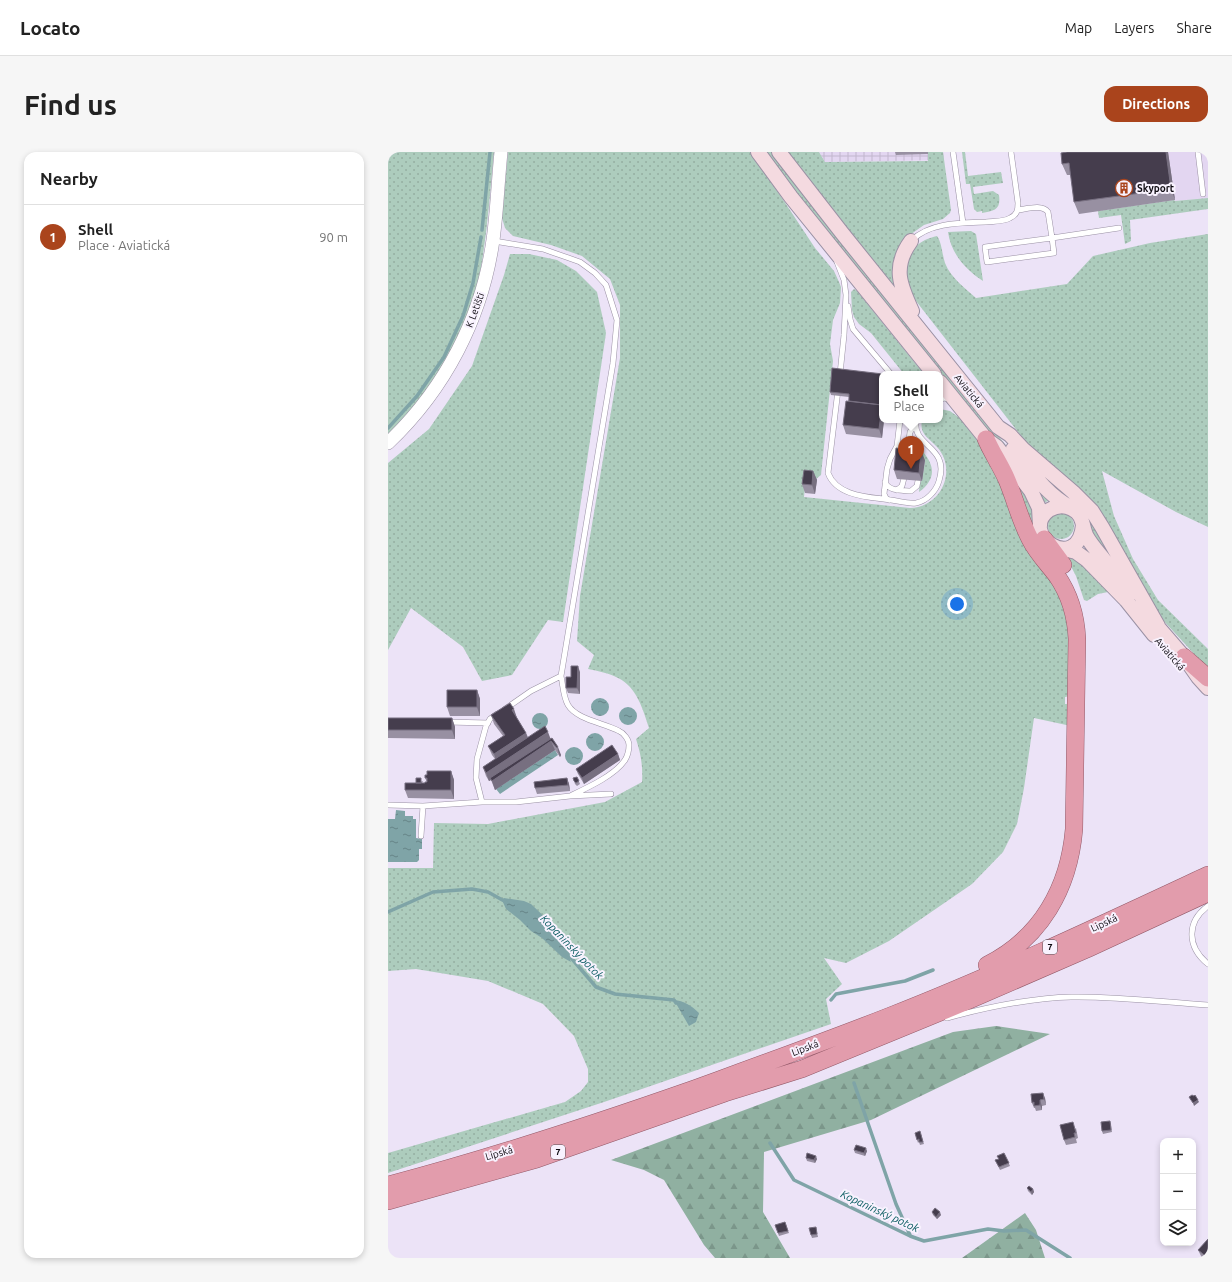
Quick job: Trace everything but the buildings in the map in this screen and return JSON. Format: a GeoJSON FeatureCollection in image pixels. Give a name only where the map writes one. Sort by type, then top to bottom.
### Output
{"type":"FeatureCollection","features":[{"type":"Feature","properties":{"kind":"highway"},"geometry":{"type":"LineString","coordinates":[[894,1024],[912,999],[988,965],[1011,951],[1030,934],[1056,898],[1066,872],[1073,842],[1076,626],[1071,604],[1060,582],[1031,541],[1006,478],[986,439]]}},
{"type":"Feature","properties":{"kind":"highway"},"geometry":{"type":"LineString","coordinates":[[1042,534],[1070,575],[1082,608],[1084,637],[1083,667],[1075,702]]}},
{"type":"Feature","properties":{"kind":"highway"},"geometry":{"type":"LineString","coordinates":[[1184,657],[1208,678]]}},
{"type":"Feature","properties":{"kind":"highway","name":"Lipská"},"geometry":{"type":"LineString","coordinates":[[388,1201],[537,1159],[725,1093],[802,1069],[1053,946],[1208,875]]}},
{"type":"Feature","properties":{"kind":"highway","name":"Lipská"},"geometry":{"type":"LineString","coordinates":[[388,1185],[531,1144],[626,1113],[792,1054],[894,1024],[1046,967],[1208,893]]}},
{"type":"Feature","properties":{"kind":"main road"},"geometry":{"type":"LineString","coordinates":[[758,152],[829,245],[932,371]]}},
{"type":"Feature","properties":{"kind":"main road","name":"Aviatická"},"geometry":{"type":"LineString","coordinates":[[779,152],[998,427],[1010,435],[1023,449],[1073,492],[1088,507],[1100,524],[1158,626]]}},
{"type":"Feature","properties":{"kind":"main road"},"geometry":{"type":"LineString","coordinates":[[911,241],[902,255],[899,278],[919,328]]}},
{"type":"Feature","properties":{"kind":"main road","name":"Aviatická"},"geometry":{"type":"LineString","coordinates":[[943,386],[986,439],[997,447],[1034,497],[1040,513],[1042,534]]}},
{"type":"Feature","properties":{"kind":"main road"},"geometry":{"type":"LineString","coordinates":[[998,427],[1006,440],[1045,488],[1059,501],[1072,508],[1080,515],[1085,532],[1090,542],[1144,612],[1158,626],[1208,688]]}},
{"type":"Feature","properties":{"kind":"main road"},"geometry":{"type":"LineString","coordinates":[[1072,508],[1059,506],[1047,512],[1041,522],[1042,534],[1054,547],[1063,549],[1075,544],[1080,538],[1084,525]]}},
{"type":"Feature","properties":{"kind":"main road","name":"Aviatická"},"geometry":{"type":"LineString","coordinates":[[1063,549],[1076,552],[1087,560],[1126,600],[1167,650],[1208,696]]}},
{"type":"Feature","properties":{"kind":"street","name":"K Letišti"},"geometry":{"type":"LineString","coordinates":[[389,442],[413,418],[431,395],[458,352],[478,305],[485,281],[493,240],[501,152]]}},
{"type":"Feature","properties":{"kind":"lane"},"geometry":{"type":"LineString","coordinates":[[953,152],[963,223]]}},
{"type":"Feature","properties":{"kind":"lane"},"geometry":{"type":"LineString","coordinates":[[911,241],[922,232],[929,229],[963,223],[1007,220],[1014,216],[1018,210],[1011,152]]}},
{"type":"Feature","properties":{"kind":"lane"},"geometry":{"type":"LineString","coordinates":[[1198,152],[1203,194]]}},
{"type":"Feature","properties":{"kind":"lane"},"geometry":{"type":"LineString","coordinates":[[1018,210],[1040,208],[1047,210],[1048,212],[1052,238],[1054,253],[987,262],[985,247],[1052,238],[1119,228]]}},
{"type":"Feature","properties":{"kind":"lane"},"geometry":{"type":"LineString","coordinates":[[493,240],[543,249],[580,262],[595,273],[606,285],[617,320],[613,363],[561,676],[568,706],[589,720],[608,725],[621,732],[629,742],[629,752],[625,760],[620,765],[595,784],[570,796]]}},
{"type":"Feature","properties":{"kind":"lane"},"geometry":{"type":"LineString","coordinates":[[829,245],[844,280],[853,329],[888,371]]}},
{"type":"Feature","properties":{"kind":"lane"},"geometry":{"type":"LineString","coordinates":[[839,380],[844,335],[846,295]]}},
{"type":"Feature","properties":{"kind":"lane"},"geometry":{"type":"LineString","coordinates":[[838,387],[832,447],[828,467],[830,477],[835,484],[854,495],[911,503],[921,501],[934,491],[939,482],[941,465],[937,454],[920,438],[916,429],[916,423]]}},
{"type":"Feature","properties":{"kind":"lane"},"geometry":{"type":"LineString","coordinates":[[943,399],[948,399],[957,404]]}},
{"type":"Feature","properties":{"kind":"lane"},"geometry":{"type":"LineString","coordinates":[[889,500],[885,496],[888,464],[897,446],[900,423]]}},
{"type":"Feature","properties":{"kind":"lane"},"geometry":{"type":"LineString","coordinates":[[908,445],[910,432],[915,423]]}},
{"type":"Feature","properties":{"kind":"lane"},"geometry":{"type":"LineString","coordinates":[[909,438],[910,443],[920,453],[920,464]]}},
{"type":"Feature","properties":{"kind":"lane"},"geometry":{"type":"LineString","coordinates":[[897,490],[901,488],[903,484],[906,467]]}},
{"type":"Feature","properties":{"kind":"lane"},"geometry":{"type":"LineString","coordinates":[[886,482],[889,488],[897,490],[914,490],[918,484],[919,470]]}},
{"type":"Feature","properties":{"kind":"lane"},"geometry":{"type":"LineString","coordinates":[[482,802],[476,778],[477,759],[484,733],[490,719],[531,691],[561,676]]}},
{"type":"Feature","properties":{"kind":"lane"},"geometry":{"type":"LineString","coordinates":[[438,722],[488,723]]}},
{"type":"Feature","properties":{"kind":"lane"},"geometry":{"type":"LineString","coordinates":[[388,805],[422,806],[482,802],[516,802],[570,796],[610,794]]}},
{"type":"Feature","properties":{"kind":"lane"},"geometry":{"type":"LineString","coordinates":[[421,836],[422,806]]}},
{"type":"Feature","properties":{"kind":"lane"},"geometry":{"type":"LineString","coordinates":[[1208,906],[1199,913],[1196,918],[1192,934],[1193,944],[1198,954],[1208,964]]}},
{"type":"Feature","properties":{"kind":"lane"},"geometry":{"type":"LineString","coordinates":[[944,1019],[1036,1000],[1070,997],[1208,1005]]}},
{"type":"Feature","properties":{"kind":"lane"},"geometry":{"type":"LineString","coordinates":[[894,1024],[936,1021]]}},
{"type":"Feature","properties":{"kind":"shaded area"},"geometry":{"type":"Polygon","coordinates":[[[388,152],[494,152],[482,263],[473,301],[465,322],[444,363],[431,383],[403,419],[388,435],[388,152]]]}},
{"type":"Feature","properties":{"kind":"shaded area"},"geometry":{"type":"Polygon","coordinates":[[[508,152],[750,152],[815,248],[834,271],[841,287],[840,303],[833,320],[830,344],[833,361],[821,475],[816,479],[806,478],[804,497],[910,508],[926,504],[939,493],[945,482],[946,464],[941,452],[923,433],[921,423],[943,423],[943,410],[950,411],[961,419],[994,464],[1057,586],[1070,618],[1071,696],[1065,697],[1065,704],[1071,704],[1071,726],[1034,718],[1024,788],[1017,824],[1003,852],[972,884],[889,941],[846,963],[824,958],[842,984],[826,999],[831,1024],[604,1102],[388,1173],[388,1153],[565,1102],[581,1091],[588,1082],[588,1069],[574,1036],[543,1004],[488,981],[416,969],[388,971],[388,868],[433,868],[434,823],[488,824],[605,802],[642,782],[641,760],[636,739],[649,728],[635,693],[625,682],[615,676],[588,669],[594,655],[577,641],[580,596],[620,358],[620,305],[610,279],[582,256],[551,245],[513,236],[505,228],[502,218],[508,152]]]}},
{"type":"Feature","properties":{"kind":"shaded area"},"geometry":{"type":"Polygon","coordinates":[[[767,152],[772,152],[1040,488],[1048,501],[1043,503],[1038,493],[943,375],[943,371],[940,371],[793,189],[767,152]]]}},
{"type":"Feature","properties":{"kind":"shaded area"},"geometry":{"type":"Polygon","coordinates":[[[788,152],[819,152],[825,162],[928,161],[928,152],[943,152],[951,210],[950,213],[943,219],[924,225],[908,237],[896,287],[894,287],[788,152]]]}},
{"type":"Feature","properties":{"kind":"shaded area"},"geometry":{"type":"Polygon","coordinates":[[[819,152],[943,152],[944,160],[825,162],[819,152]]]}},
{"type":"Feature","properties":{"kind":"shaded area"},"geometry":{"type":"Polygon","coordinates":[[[962,152],[965,152],[968,176],[1001,172],[1003,183],[973,187],[974,194],[993,191],[999,195],[998,206],[994,210],[982,213],[982,211],[977,212],[974,209],[970,184],[966,184],[962,152]]]}},
{"type":"Feature","properties":{"kind":"shaded area"},"geometry":{"type":"Polygon","coordinates":[[[1168,152],[1208,152],[1208,198],[1175,201],[1168,152]]]}},
{"type":"Feature","properties":{"kind":"shaded area"},"geometry":{"type":"Polygon","coordinates":[[[1208,198],[1208,209],[1130,220],[1131,241],[1125,244],[1121,215],[1099,218],[1098,211],[1174,200],[1208,198]]]}},
{"type":"Feature","properties":{"kind":"shaded area"},"geometry":{"type":"Polygon","coordinates":[[[971,231],[976,234],[983,281],[960,261],[952,247],[948,232],[971,231]]]}},
{"type":"Feature","properties":{"kind":"shaded area"},"geometry":{"type":"Polygon","coordinates":[[[1208,234],[1208,527],[1176,512],[1102,471],[1114,516],[1133,559],[1158,600],[1208,649],[1208,669],[1161,618],[1127,562],[1032,450],[909,292],[906,270],[910,256],[919,244],[925,240],[937,236],[945,263],[951,273],[976,298],[1067,284],[1093,256],[1150,243],[1208,234]]]}},
{"type":"Feature","properties":{"kind":"shaded area"},"geometry":{"type":"Polygon","coordinates":[[[510,254],[529,254],[557,260],[576,271],[597,292],[606,333],[563,622],[548,620],[512,675],[482,681],[463,647],[411,608],[388,650],[388,463],[429,429],[472,366],[510,254]]]}},
{"type":"Feature","properties":{"kind":"shaded area"},"geometry":{"type":"Polygon","coordinates":[[[854,289],[857,291],[922,371],[902,371],[871,333],[859,324],[854,317],[852,310],[851,292],[854,289]]]}},
{"type":"Feature","properties":{"kind":"shaded area"},"geometry":{"type":"Polygon","coordinates":[[[923,452],[930,463],[932,473],[928,483],[919,492],[925,460],[923,459],[923,452]]]}},
{"type":"Feature","properties":{"kind":"shaded area"},"geometry":{"type":"Polygon","coordinates":[[[1030,462],[1082,505],[1120,568],[1063,497],[1030,462]]]}},
{"type":"Feature","properties":{"kind":"shaded area"},"geometry":{"type":"Polygon","coordinates":[[[1016,484],[1025,495],[1032,508],[1042,550],[1016,484]]]}},
{"type":"Feature","properties":{"kind":"shaded area"},"geometry":{"type":"Polygon","coordinates":[[[1061,513],[1070,517],[1074,526],[1070,535],[1061,539],[1052,535],[1048,526],[1052,517],[1061,513]]]}},
{"type":"Feature","properties":{"kind":"shaded area"},"geometry":{"type":"Polygon","coordinates":[[[1064,553],[1072,556],[1113,591],[1098,594],[1087,601],[1084,600],[1076,576],[1064,553]]]}},
{"type":"Feature","properties":{"kind":"green space"},"geometry":{"type":"Polygon","coordinates":[[[996,1026],[1050,1034],[871,1120],[764,1152],[763,1212],[790,1258],[715,1258],[704,1245],[664,1180],[644,1170],[611,1160],[953,1032],[996,1026]]]}},
{"type":"Feature","properties":{"kind":"green space"},"geometry":{"type":"Polygon","coordinates":[[[1025,1213],[1036,1230],[1045,1258],[962,1258],[1025,1213]]]}},
{"type":"Feature","properties":{"kind":"water"},"geometry":{"type":"Polygon","coordinates":[[[600,698],[606,701],[609,707],[606,713],[600,716],[594,713],[591,707],[594,701],[600,698]]]}},
{"type":"Feature","properties":{"kind":"water"},"geometry":{"type":"Polygon","coordinates":[[[628,707],[634,710],[637,716],[634,722],[628,725],[622,722],[619,716],[622,710],[628,707]]]}},
{"type":"Feature","properties":{"kind":"water"},"geometry":{"type":"Polygon","coordinates":[[[540,713],[547,718],[548,721],[543,728],[540,729],[533,724],[532,721],[537,714],[540,713]]]}},
{"type":"Feature","properties":{"kind":"water"},"geometry":{"type":"Polygon","coordinates":[[[595,733],[601,736],[604,742],[601,748],[595,751],[589,748],[586,742],[589,736],[595,733]]]}},
{"type":"Feature","properties":{"kind":"water"},"geometry":{"type":"Polygon","coordinates":[[[574,747],[580,750],[583,756],[580,762],[574,765],[568,762],[565,756],[568,750],[574,747]]]}},
{"type":"Feature","properties":{"kind":"water"},"geometry":{"type":"Polygon","coordinates":[[[555,750],[558,755],[500,794],[496,789],[555,750]]]}},
{"type":"Feature","properties":{"kind":"water"},"geometry":{"type":"Polygon","coordinates":[[[396,810],[405,811],[405,816],[413,816],[413,819],[416,819],[416,838],[422,839],[422,849],[419,849],[419,860],[417,862],[388,862],[388,819],[395,819],[396,810]]]}},
{"type":"Feature","properties":{"kind":"water"},"geometry":{"type":"Polygon","coordinates":[[[504,898],[524,901],[531,904],[554,926],[562,937],[571,962],[562,957],[542,938],[531,931],[506,909],[502,900],[504,898]]]}},
{"type":"Feature","properties":{"kind":"water"},"geometry":{"type":"Polygon","coordinates":[[[674,1000],[687,1004],[699,1013],[696,1022],[689,1026],[674,1000]]]}},
{"type":"Feature","properties":{"kind":"waterway"},"geometry":{"type":"LineString","coordinates":[[482,230],[490,152]]}},
{"type":"Feature","properties":{"kind":"waterway"},"geometry":{"type":"LineString","coordinates":[[388,428],[417,396],[444,357],[463,316],[473,283],[481,237]]}},
{"type":"Feature","properties":{"kind":"waterway","name":"Kopaninský potok"},"geometry":{"type":"LineString","coordinates":[[388,912],[433,892],[472,889],[488,892],[506,902]]}},
{"type":"Feature","properties":{"kind":"waterway","name":"Kopaninský potok"},"geometry":{"type":"LineString","coordinates":[[567,953],[596,987],[615,994],[674,1000],[676,1003]]}},
{"type":"Feature","properties":{"kind":"waterway"},"geometry":{"type":"LineString","coordinates":[[831,1000],[836,994],[905,981],[933,970]]}},
{"type":"Feature","properties":{"kind":"waterway"},"geometry":{"type":"LineString","coordinates":[[854,1083],[896,1204],[910,1235]]}},
{"type":"Feature","properties":{"kind":"waterway","name":"Kopaninský potok"},"geometry":{"type":"LineString","coordinates":[[770,1143],[794,1180],[910,1236],[924,1241],[988,1229],[1004,1231],[1026,1230],[1070,1258]]}},
{"type":"Feature","properties":{"kind":"place","name":"Skyport"},"geometry":{"type":"Point","coordinates":[1124,188]}},
{"type":"Feature","properties":{"kind":"place","name":"Shell"},"geometry":{"type":"Point","coordinates":[911,469]}}]}
